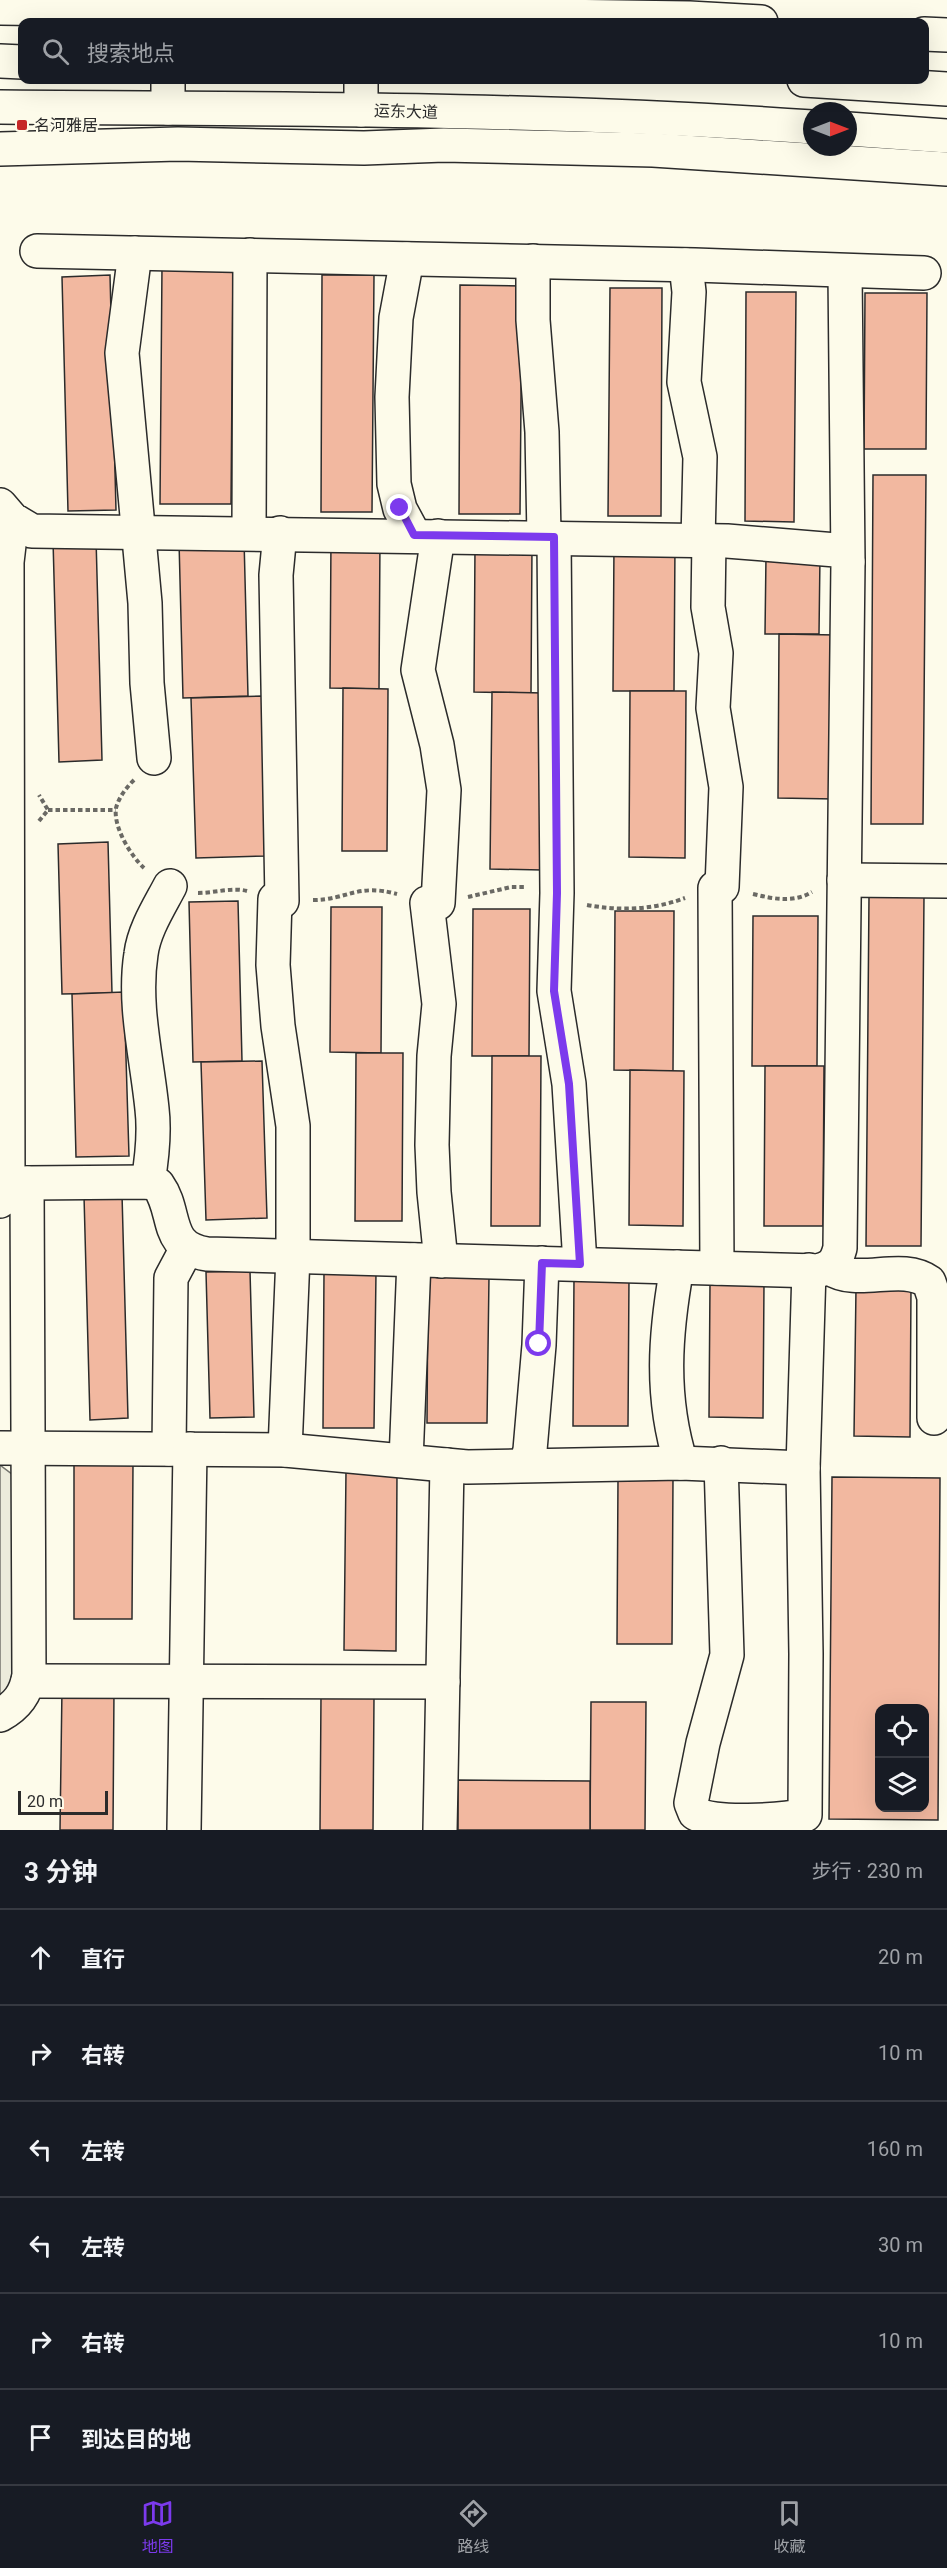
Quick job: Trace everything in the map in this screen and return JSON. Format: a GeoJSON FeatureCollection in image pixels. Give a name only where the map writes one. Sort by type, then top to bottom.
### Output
{"type":"FeatureCollection","features":[{"type":"Feature","properties":{"kind":"main road"},"geometry":{"type":"LineString","coordinates":[[0,8],[103,5],[174,11],[689,18]]}},
{"type":"Feature","properties":{"kind":"main road"},"geometry":{"type":"LineString","coordinates":[[929,34],[947,35]]}},
{"type":"Feature","properties":{"kind":"main road"},"geometry":{"type":"LineString","coordinates":[[0,62],[18,62]]}},
{"type":"Feature","properties":{"kind":"main road"},"geometry":{"type":"LineString","coordinates":[[868,84],[947,89]]}},
{"type":"Feature","properties":{"kind":"main road","name":"运东大道"},"geometry":{"type":"LineString","coordinates":[[0,107],[168,94],[361,95],[803,126]]}},
{"type":"Feature","properties":{"kind":"main road"},"geometry":{"type":"LineString","coordinates":[[857,130],[947,136]]}},
{"type":"Feature","properties":{"kind":"main road"},"geometry":{"type":"LineString","coordinates":[[0,149],[178,144],[364,148],[444,145],[652,150],[947,169]]}},
{"type":"Feature","properties":{"kind":"main road"},"geometry":{"type":"LineString","coordinates":[[37,251],[533,261],[924,273]]}},
{"type":"Feature","properties":{"kind":"main road"},"geometry":{"type":"LineString","coordinates":[[135,253],[122,353],[138,532],[154,758]]}},
{"type":"Feature","properties":{"kind":"main road"},"geometry":{"type":"LineString","coordinates":[[250,255],[264,533],[276,575],[278,900],[273,965],[293,1126],[293,1256],[285,1450]]}},
{"type":"Feature","properties":{"kind":"main road"},"geometry":{"type":"LineString","coordinates":[[406,1461],[434,1192],[432,1144],[434,1056],[439,1004],[432,903],[444,790],[437,745],[418,670],[426,535],[400,508],[394,484],[392,397],[396,318],[407,259]]}},
{"type":"Feature","properties":{"kind":"main road"},"geometry":{"type":"LineString","coordinates":[[533,261],[533,320],[549,537],[557,893],[554,991],[570,1095],[580,1264]]}},
{"type":"Feature","properties":{"kind":"main road"},"geometry":{"type":"LineString","coordinates":[[686,265],[689,292],[684,382],[700,457],[703,540],[716,653],[713,708],[726,788],[718,887],[717,1268]]}},
{"type":"Feature","properties":{"kind":"main road"},"geometry":{"type":"LineString","coordinates":[[819,1269],[836,1261],[840,1248],[848,562],[844,272]]}},
{"type":"Feature","properties":{"kind":"main road"},"geometry":{"type":"LineString","coordinates":[[6,512],[32,531],[703,540],[836,550],[844,553],[848,562]]}},
{"type":"Feature","properties":{"kind":"main road"},"geometry":{"type":"LineString","coordinates":[[0,1715],[19,1701],[28,1681],[13,1448],[4,834],[6,512]]}},
{"type":"Feature","properties":{"kind":"main road"},"geometry":{"type":"LineString","coordinates":[[844,869],[947,860]]}},
{"type":"Feature","properties":{"kind":"main road"},"geometry":{"type":"LineString","coordinates":[[844,869],[947,881]]}},
{"type":"Feature","properties":{"kind":"main road"},"geometry":{"type":"LineString","coordinates":[[148,1182],[154,1142],[153,1121],[137,988],[141,951],[150,926],[170,886]]}},
{"type":"Feature","properties":{"kind":"main road"},"geometry":{"type":"LineString","coordinates":[[11,1194],[148,1182],[158,1185],[163,1193],[175,1233],[187,1248],[207,1254],[819,1269],[840,1275],[914,1275],[929,1282],[934,1297],[934,1418]]}},
{"type":"Feature","properties":{"kind":"main road"},"geometry":{"type":"LineString","coordinates":[[184,1830],[185,1680],[179,1449],[171,1278],[173,1270],[187,1248]]}},
{"type":"Feature","properties":{"kind":"main road"},"geometry":{"type":"LineString","coordinates":[[526,1466],[530,1450],[539,1344],[542,1263]]}},
{"type":"Feature","properties":{"kind":"main road"},"geometry":{"type":"LineString","coordinates":[[677,1267],[666,1343],[674,1439],[681,1462]]}},
{"type":"Feature","properties":{"kind":"main road"},"geometry":{"type":"LineString","coordinates":[[721,1463],[727,1655],[703,1743],[691,1803],[695,1813],[707,1818],[789,1819],[805,1815],[806,1654],[803,1468],[819,1269]]}},
{"type":"Feature","properties":{"kind":"main road"},"geometry":{"type":"LineString","coordinates":[[13,1448],[285,1450],[447,1465],[526,1466],[681,1462],[803,1468]]}},
{"type":"Feature","properties":{"kind":"main road"},"geometry":{"type":"LineString","coordinates":[[440,1830],[447,1465]]}},
{"type":"Feature","properties":{"kind":"main road"},"geometry":{"type":"LineString","coordinates":[[28,1681],[443,1682]]}},
{"type":"Feature","properties":{"kind":"path"},"geometry":{"type":"LineString","coordinates":[[48,810],[116,810]]}},
{"type":"Feature","properties":{"kind":"shaded area"},"geometry":{"type":"Polygon","coordinates":[[[0,1465],[13,1475],[20,1680],[0,1707],[0,1465]]]}},
{"type":"Feature","properties":{"kind":"building"},"geometry":{"type":"Polygon","coordinates":[[[162,266],[233,267],[231,504],[160,504],[162,266]]]}},
{"type":"Feature","properties":{"kind":"building"},"geometry":{"type":"Polygon","coordinates":[[[110,275],[116,510],[68,511],[62,277],[110,275]]]}},
{"type":"Feature","properties":{"kind":"building"},"geometry":{"type":"Polygon","coordinates":[[[322,275],[374,275],[372,512],[321,512],[322,275]]]}},
{"type":"Feature","properties":{"kind":"building"},"geometry":{"type":"Polygon","coordinates":[[[460,285],[522,286],[520,514],[459,514],[460,285]]]}},
{"type":"Feature","properties":{"kind":"building"},"geometry":{"type":"Polygon","coordinates":[[[610,288],[662,288],[661,516],[608,516],[610,288]]]}},
{"type":"Feature","properties":{"kind":"building"},"geometry":{"type":"Polygon","coordinates":[[[746,292],[796,292],[794,522],[745,521],[746,292]]]}},
{"type":"Feature","properties":{"kind":"building"},"geometry":{"type":"Polygon","coordinates":[[[865,293],[927,293],[926,449],[864,449],[865,293]]]}},
{"type":"Feature","properties":{"kind":"building"},"geometry":{"type":"Polygon","coordinates":[[[873,475],[926,475],[923,824],[871,824],[873,475]]]}},
{"type":"Feature","properties":{"kind":"building"},"geometry":{"type":"Polygon","coordinates":[[[96,538],[102,760],[59,762],[53,540],[96,538]]]}},
{"type":"Feature","properties":{"kind":"building"},"geometry":{"type":"Polygon","coordinates":[[[331,538],[380,538],[379,689],[330,688],[331,538]]]}},
{"type":"Feature","properties":{"kind":"building"},"geometry":{"type":"Polygon","coordinates":[[[244,539],[248,696],[183,698],[179,541],[244,539]]]}},
{"type":"Feature","properties":{"kind":"building"},"geometry":{"type":"Polygon","coordinates":[[[614,543],[675,543],[674,691],[613,691],[614,543]]]}},
{"type":"Feature","properties":{"kind":"building"},"geometry":{"type":"Polygon","coordinates":[[[475,546],[532,546],[531,693],[474,692],[475,546]]]}},
{"type":"Feature","properties":{"kind":"building"},"geometry":{"type":"Polygon","coordinates":[[[766,556],[820,556],[819,634],[765,634],[766,556]]]}},
{"type":"Feature","properties":{"kind":"building"},"geometry":{"type":"Polygon","coordinates":[[[779,634],[836,635],[835,799],[778,798],[779,634]]]}},
{"type":"Feature","properties":{"kind":"building"},"geometry":{"type":"Polygon","coordinates":[[[343,688],[388,689],[387,851],[342,851],[343,688]]]}},
{"type":"Feature","properties":{"kind":"building"},"geometry":{"type":"Polygon","coordinates":[[[630,691],[686,691],[685,858],[629,857],[630,691]]]}},
{"type":"Feature","properties":{"kind":"building"},"geometry":{"type":"Polygon","coordinates":[[[492,692],[543,693],[542,870],[490,869],[492,692]]]}},
{"type":"Feature","properties":{"kind":"building"},"geometry":{"type":"Polygon","coordinates":[[[262,696],[267,856],[196,858],[191,698],[262,696]]]}},
{"type":"Feature","properties":{"kind":"building"},"geometry":{"type":"Polygon","coordinates":[[[108,842],[112,993],[62,994],[58,844],[108,842]]]}},
{"type":"Feature","properties":{"kind":"building"},"geometry":{"type":"Polygon","coordinates":[[[869,896],[924,896],[921,1246],[866,1246],[869,896]]]}},
{"type":"Feature","properties":{"kind":"building"},"geometry":{"type":"Polygon","coordinates":[[[238,901],[242,1061],[193,1062],[189,902],[238,901]]]}},
{"type":"Feature","properties":{"kind":"building"},"geometry":{"type":"Polygon","coordinates":[[[331,907],[382,907],[381,1053],[330,1052],[331,907]]]}},
{"type":"Feature","properties":{"kind":"building"},"geometry":{"type":"Polygon","coordinates":[[[473,909],[530,909],[529,1056],[472,1056],[473,909]]]}},
{"type":"Feature","properties":{"kind":"building"},"geometry":{"type":"Polygon","coordinates":[[[615,911],[674,911],[673,1071],[614,1070],[615,911]]]}},
{"type":"Feature","properties":{"kind":"building"},"geometry":{"type":"Polygon","coordinates":[[[753,916],[818,916],[817,1066],[752,1066],[753,916]]]}},
{"type":"Feature","properties":{"kind":"building"},"geometry":{"type":"Polygon","coordinates":[[[124,992],[129,1156],[76,1157],[72,994],[124,992]]]}},
{"type":"Feature","properties":{"kind":"building"},"geometry":{"type":"Polygon","coordinates":[[[356,1053],[403,1053],[402,1221],[355,1221],[356,1053]]]}},
{"type":"Feature","properties":{"kind":"building"},"geometry":{"type":"Polygon","coordinates":[[[492,1056],[541,1056],[540,1226],[491,1226],[492,1056]]]}},
{"type":"Feature","properties":{"kind":"building"},"geometry":{"type":"Polygon","coordinates":[[[262,1061],[267,1218],[206,1220],[201,1062],[262,1061]]]}},
{"type":"Feature","properties":{"kind":"building"},"geometry":{"type":"Polygon","coordinates":[[[765,1066],[824,1066],[823,1226],[764,1226],[765,1066]]]}},
{"type":"Feature","properties":{"kind":"building"},"geometry":{"type":"Polygon","coordinates":[[[630,1070],[684,1071],[683,1226],[629,1225],[630,1070]]]}},
{"type":"Feature","properties":{"kind":"building"},"geometry":{"type":"Polygon","coordinates":[[[122,1194],[128,1418],[90,1420],[84,1196],[122,1194]]]}},
{"type":"Feature","properties":{"kind":"building"},"geometry":{"type":"Polygon","coordinates":[[[250,1271],[254,1417],[210,1418],[206,1272],[250,1271]]]}},
{"type":"Feature","properties":{"kind":"building"},"geometry":{"type":"Polygon","coordinates":[[[324,1272],[376,1272],[374,1428],[323,1428],[324,1272]]]}},
{"type":"Feature","properties":{"kind":"building"},"geometry":{"type":"Polygon","coordinates":[[[428,1277],[489,1277],[487,1423],[427,1423],[428,1277]]]}},
{"type":"Feature","properties":{"kind":"building"},"geometry":{"type":"Polygon","coordinates":[[[574,1277],[629,1277],[628,1426],[573,1426],[574,1277]]]}},
{"type":"Feature","properties":{"kind":"building"},"geometry":{"type":"Polygon","coordinates":[[[710,1283],[764,1283],[763,1418],[709,1417],[710,1283]]]}},
{"type":"Feature","properties":{"kind":"building"},"geometry":{"type":"Polygon","coordinates":[[[856,1288],[911,1289],[910,1437],[854,1436],[856,1288]]]}},
{"type":"Feature","properties":{"kind":"building"},"geometry":{"type":"Polygon","coordinates":[[[74,1462],[133,1463],[132,1619],[74,1619],[74,1462]]]}},
{"type":"Feature","properties":{"kind":"building"},"geometry":{"type":"Polygon","coordinates":[[[346,1471],[397,1472],[396,1651],[344,1650],[346,1471]]]}},
{"type":"Feature","properties":{"kind":"building"},"geometry":{"type":"Polygon","coordinates":[[[832,1477],[940,1478],[938,1820],[829,1819],[832,1477]]]}},
{"type":"Feature","properties":{"kind":"building"},"geometry":{"type":"Polygon","coordinates":[[[618,1478],[673,1478],[672,1644],[617,1644],[618,1478]]]}},
{"type":"Feature","properties":{"kind":"building"},"geometry":{"type":"Polygon","coordinates":[[[62,1688],[114,1689],[113,1830],[60,1830],[62,1688]]]}},
{"type":"Feature","properties":{"kind":"building"},"geometry":{"type":"Polygon","coordinates":[[[321,1696],[374,1697],[373,1830],[320,1830],[321,1696]]]}},
{"type":"Feature","properties":{"kind":"building"},"geometry":{"type":"Polygon","coordinates":[[[591,1702],[646,1702],[645,1830],[590,1830],[591,1702]]]}},
{"type":"Feature","properties":{"kind":"building"},"geometry":{"type":"Polygon","coordinates":[[[458,1780],[590,1781],[590,1830],[458,1830],[458,1780]]]}},
{"type":"Feature","properties":{"kind":"place","name":"名河雅居"},"geometry":{"type":"Point","coordinates":[22,125]}},
{"type":"Feature","properties":{"kind":"route"},"geometry":{"type":"LineString","coordinates":[[400,508],[414,535],[554,537],[557,893],[554,991],[560,1040],[569,1084],[580,1264],[542,1263],[539,1344]]}}]}
